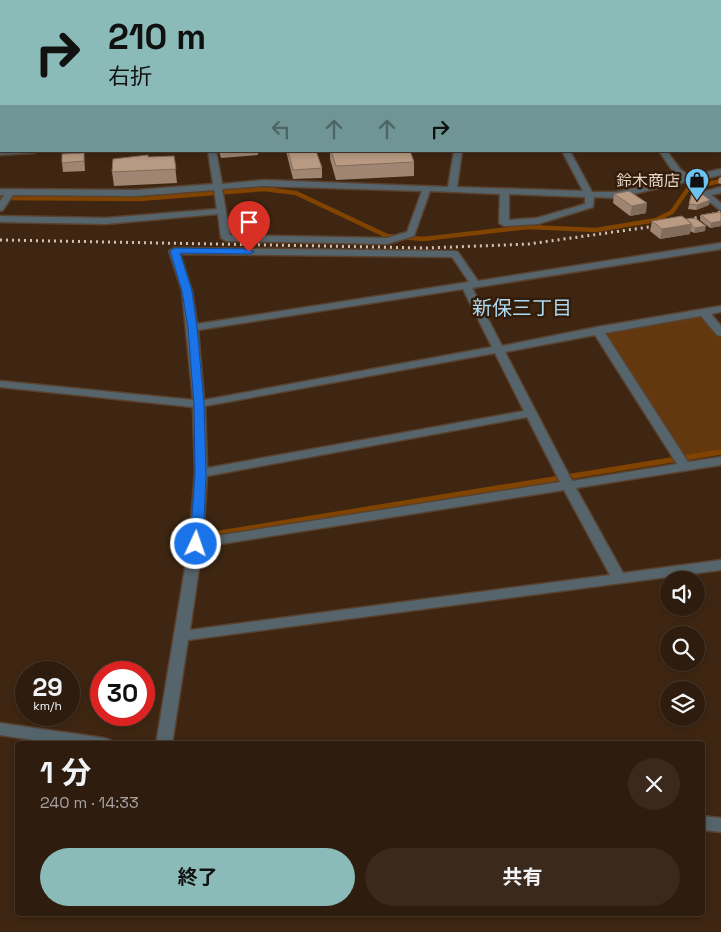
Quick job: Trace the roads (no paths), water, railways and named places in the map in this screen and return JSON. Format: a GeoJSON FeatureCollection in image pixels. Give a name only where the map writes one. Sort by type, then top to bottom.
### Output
{"type":"FeatureCollection","features":[{"type":"Feature","properties":{"kind":"street"},"geometry":{"type":"LineString","coordinates":[[0,153],[17,152]]}},
{"type":"Feature","properties":{"kind":"street"},"geometry":{"type":"LineString","coordinates":[[212,152],[226,238],[387,241],[411,234],[427,188]]}},
{"type":"Feature","properties":{"kind":"street"},"geometry":{"type":"LineString","coordinates":[[452,189],[458,152]]}},
{"type":"Feature","properties":{"kind":"street"},"geometry":{"type":"LineString","coordinates":[[505,191],[504,223],[538,221],[590,205],[590,194],[567,152]]}},
{"type":"Feature","properties":{"kind":"street"},"geometry":{"type":"LineString","coordinates":[[664,152],[677,170],[721,208]]}},
{"type":"Feature","properties":{"kind":"street"},"geometry":{"type":"LineString","coordinates":[[0,192],[136,193],[263,183],[616,196],[721,172]]}},
{"type":"Feature","properties":{"kind":"street"},"geometry":{"type":"LineString","coordinates":[[706,194],[721,190]]}},
{"type":"Feature","properties":{"kind":"street"},"geometry":{"type":"LineString","coordinates":[[0,208],[10,192]]}},
{"type":"Feature","properties":{"kind":"street"},"geometry":{"type":"LineString","coordinates":[[0,219],[106,221],[221,211]]}},
{"type":"Feature","properties":{"kind":"street"},"geometry":{"type":"LineString","coordinates":[[192,328],[721,246]]}},
{"type":"Feature","properties":{"kind":"street"},"geometry":{"type":"LineString","coordinates":[[164,741],[196,544],[200,474],[199,404],[192,328],[187,291],[174,251],[455,254],[531,414],[619,580]]}},
{"type":"Feature","properties":{"kind":"street"},"geometry":{"type":"LineString","coordinates":[[0,384],[199,404],[498,348],[721,309]]}},
{"type":"Feature","properties":{"kind":"street"},"geometry":{"type":"LineString","coordinates":[[703,311],[721,333]]}},
{"type":"Feature","properties":{"kind":"street"},"geometry":{"type":"LineString","coordinates":[[597,330],[685,466]]}},
{"type":"Feature","properties":{"kind":"street"},"geometry":{"type":"LineString","coordinates":[[200,474],[531,414]]}},
{"type":"Feature","properties":{"kind":"street"},"geometry":{"type":"LineString","coordinates":[[196,544],[721,461]]}},
{"type":"Feature","properties":{"kind":"street"},"geometry":{"type":"LineString","coordinates":[[181,636],[619,580],[721,565]]}},
{"type":"Feature","properties":{"kind":"street"},"geometry":{"type":"LineString","coordinates":[[0,729],[83,741]]}},
{"type":"Feature","properties":{"kind":"street"},"geometry":{"type":"LineString","coordinates":[[705,823],[721,826]]}},
{"type":"Feature","properties":{"kind":"waterway"},"geometry":{"type":"LineString","coordinates":[[702,185],[721,181]]}},
{"type":"Feature","properties":{"kind":"waterway"},"geometry":{"type":"LineString","coordinates":[[0,198],[140,199],[264,189],[296,193],[387,236],[423,239],[528,227],[596,230],[656,220],[672,212],[688,189]]}},
{"type":"Feature","properties":{"kind":"waterway"},"geometry":{"type":"LineString","coordinates":[[214,534],[721,452]]}},
{"type":"Feature","properties":{"kind":"railway"},"geometry":{"type":"LineString","coordinates":[[683,221],[721,212]]}},
{"type":"Feature","properties":{"kind":"railway"},"geometry":{"type":"LineString","coordinates":[[0,240],[428,248],[529,244],[663,225]]}},
{"type":"Feature","properties":{"kind":"place","name":"鈴木商店"},"geometry":{"type":"Point","coordinates":[697,201]}},
{"type":"Feature","properties":{"kind":"district","name":"新保三丁目"},"geometry":{"type":"Point","coordinates":[522,308]}}]}
